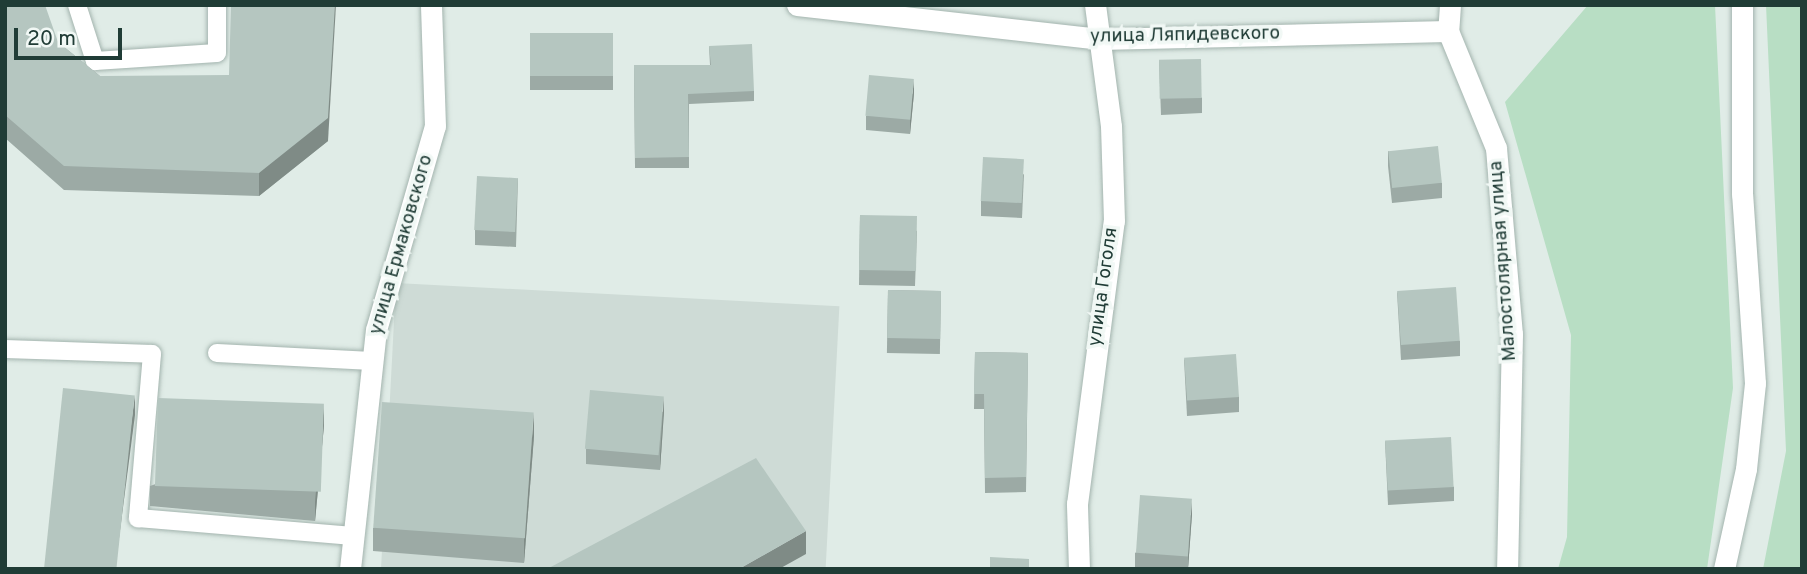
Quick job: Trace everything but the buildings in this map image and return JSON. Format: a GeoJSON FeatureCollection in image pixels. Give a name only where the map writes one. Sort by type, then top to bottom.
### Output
{"type":"FeatureCollection","features":[{"type":"Feature","properties":{"kind":"street","name":"улица Ермаковского"},"geometry":{"type":"LineString","coordinates":[[350,569],[372,361],[435,126],[430,5]]}},
{"type":"Feature","properties":{"kind":"street","name":"улица Ляпидевского"},"geometry":{"type":"LineString","coordinates":[[797,5],[1100,39],[1448,31]]}},
{"type":"Feature","properties":{"kind":"street"},"geometry":{"type":"LineString","coordinates":[[892,16],[915,5]]}},
{"type":"Feature","properties":{"kind":"street","name":"улица Гоголя"},"geometry":{"type":"LineString","coordinates":[[1079,569],[1077,504],[1114,221],[1095,5]]}},
{"type":"Feature","properties":{"kind":"street","name":"Малостолярная улица"},"geometry":{"type":"LineString","coordinates":[[1450,5],[1448,31],[1496,148],[1512,334],[1507,569]]}},
{"type":"Feature","properties":{"kind":"street"},"geometry":{"type":"LineString","coordinates":[[1724,569],[1746,469],[1755,383],[1742,194],[1742,5]]}},
{"type":"Feature","properties":{"kind":"lane"},"geometry":{"type":"LineString","coordinates":[[77,5],[95,61],[217,53],[217,5]]}},
{"type":"Feature","properties":{"kind":"lane"},"geometry":{"type":"LineString","coordinates":[[5,349],[152,354],[138,518],[353,536]]}},
{"type":"Feature","properties":{"kind":"lane"},"geometry":{"type":"LineString","coordinates":[[217,353],[372,361]]}},
{"type":"Feature","properties":{"kind":"shaded area"},"geometry":{"type":"Polygon","coordinates":[[[396,283],[839,306],[826,569],[381,569],[396,283]]]}},
{"type":"Feature","properties":{"kind":"green space"},"geometry":{"type":"Polygon","coordinates":[[[1588,5],[1715,5],[1733,388],[1707,569],[1558,569],[1567,537],[1571,335],[1505,102],[1588,5]]]}},
{"type":"Feature","properties":{"kind":"green space"},"geometry":{"type":"Polygon","coordinates":[[[1766,5],[1802,5],[1802,569],[1763,569],[1786,451],[1766,5]]]}}]}
